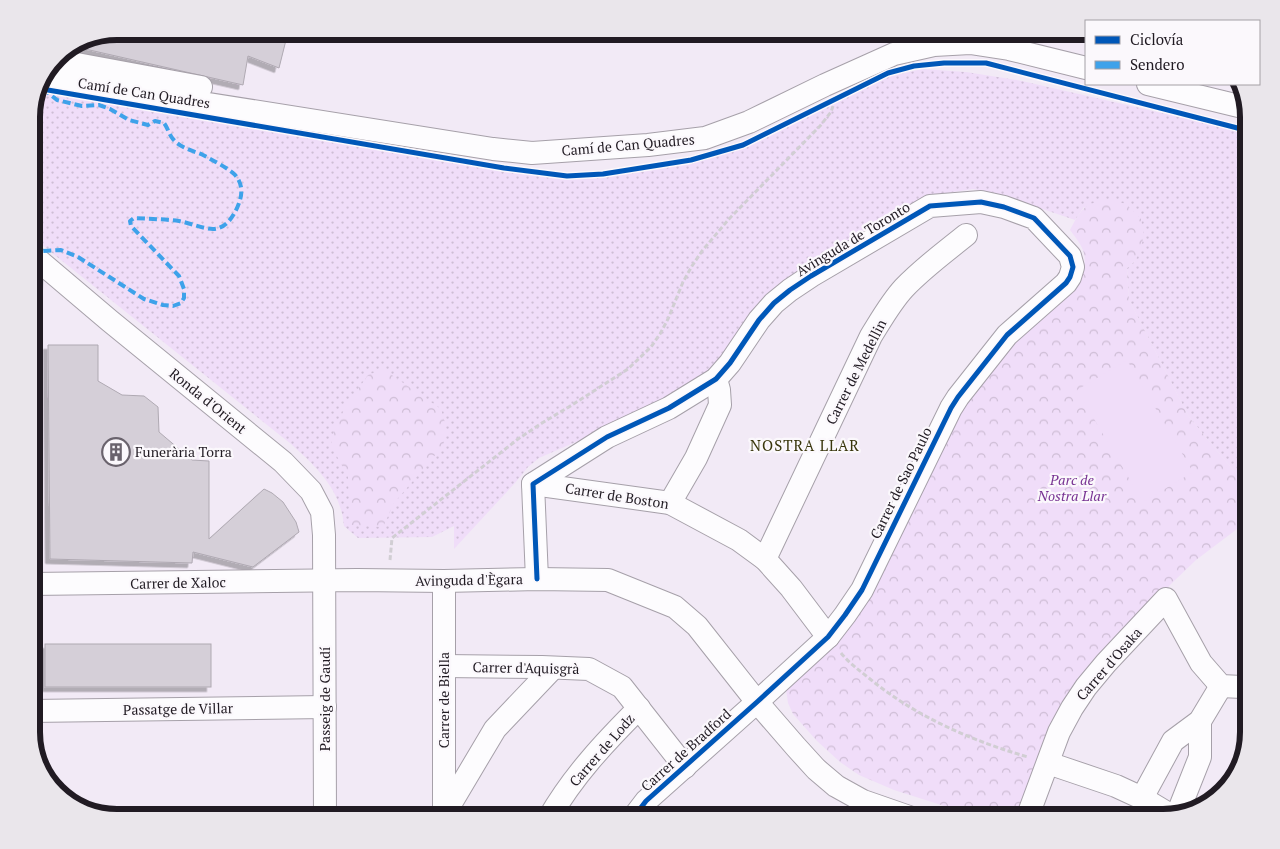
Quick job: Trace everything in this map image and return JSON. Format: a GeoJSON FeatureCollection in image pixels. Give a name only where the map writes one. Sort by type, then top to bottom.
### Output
{"type":"FeatureCollection","features":[{"type":"Feature","properties":{"kind":"street","name":"Camí de Can Quadres"},"geometry":{"type":"LineString","coordinates":[[51,78],[493,149],[532,153],[648,145],[705,138],[749,122],[894,54],[934,45],[970,43],[1009,49],[1085,68]]}},
{"type":"Feature","properties":{"kind":"street","name":"Camí de Can Quadres"},"geometry":{"type":"LineString","coordinates":[[64,62],[233,96],[242,109]]}},
{"type":"Feature","properties":{"kind":"street"},"geometry":{"type":"LineString","coordinates":[[1152,85],[1239,106]]}},
{"type":"Feature","properties":{"kind":"street","name":"Avinguda de Toronto"},"geometry":{"type":"LineString","coordinates":[[533,484],[607,437],[669,408],[716,379],[730,363],[759,320],[774,303],[790,290],[930,206],[981,202],[1004,207],[1034,218],[1070,256],[1073,267],[1070,277]]}},
{"type":"Feature","properties":{"kind":"street","name":"Carrer de Medellin"},"geometry":{"type":"LineString","coordinates":[[765,559],[871,336],[903,289],[966,235]]}},
{"type":"Feature","properties":{"kind":"street","name":"Ronda d'Orient"},"geometry":{"type":"LineString","coordinates":[[40,262],[283,462],[311,491],[322,512],[324,580]]}},
{"type":"Feature","properties":{"kind":"street","name":"Carrer de Sao Paulo"},"geometry":{"type":"LineString","coordinates":[[757,702],[828,636],[846,615],[862,590],[908,494],[958,397],[1007,335],[1066,283],[1070,277]]}},
{"type":"Feature","properties":{"kind":"street"},"geometry":{"type":"LineString","coordinates":[[670,503],[696,458],[720,405],[716,379]]}},
{"type":"Feature","properties":{"kind":"street"},"geometry":{"type":"LineString","coordinates":[[533,484],[537,579]]}},
{"type":"Feature","properties":{"kind":"street","name":"Carrer de Boston"},"geometry":{"type":"LineString","coordinates":[[533,484],[670,503],[739,540],[765,559],[792,588],[828,636]]}},
{"type":"Feature","properties":{"kind":"street","name":"Avinguda d'Ègara"},"geometry":{"type":"LineString","coordinates":[[324,580],[608,580],[675,607],[697,626],[757,702],[816,769],[836,786],[863,801],[886,809]]}},
{"type":"Feature","properties":{"kind":"street","name":"Carrer de Xaloc"},"geometry":{"type":"LineString","coordinates":[[40,584],[324,580]]}},
{"type":"Feature","properties":{"kind":"street","name":"Passeig de Gaudí"},"geometry":{"type":"LineString","coordinates":[[324,580],[325,809]]}},
{"type":"Feature","properties":{"kind":"street","name":"Carrer de Biella"},"geometry":{"type":"LineString","coordinates":[[444,581],[444,809]]}},
{"type":"Feature","properties":{"kind":"street","name":"Carrer d'Osaka"},"geometry":{"type":"LineString","coordinates":[[1030,809],[1059,732],[1072,708],[1106,663],[1166,599],[1201,663],[1221,686]]}},
{"type":"Feature","properties":{"kind":"street","name":"Carrer d'Aquisgrà"},"geometry":{"type":"LineString","coordinates":[[444,666],[588,669],[622,687],[685,767]]}},
{"type":"Feature","properties":{"kind":"street"},"geometry":{"type":"LineString","coordinates":[[448,809],[495,729],[553,668]]}},
{"type":"Feature","properties":{"kind":"street"},"geometry":{"type":"LineString","coordinates":[[1142,798],[1173,741],[1200,721],[1221,686],[1240,687]]}},
{"type":"Feature","properties":{"kind":"street","name":"Carrer de Bradford"},"geometry":{"type":"LineString","coordinates":[[640,809],[646,801],[757,702]]}},
{"type":"Feature","properties":{"kind":"street","name":"Passatge de Villar"},"geometry":{"type":"LineString","coordinates":[[40,711],[325,707]]}},
{"type":"Feature","properties":{"kind":"street","name":"Carrer de Lodz"},"geometry":{"type":"LineString","coordinates":[[554,809],[585,766],[639,708]]}},
{"type":"Feature","properties":{"kind":"street"},"geometry":{"type":"LineString","coordinates":[[1180,807],[1200,757],[1200,721]]}},
{"type":"Feature","properties":{"kind":"street"},"geometry":{"type":"LineString","coordinates":[[1048,763],[1116,786],[1160,809]]}},
{"type":"Feature","properties":{"kind":"path"},"geometry":{"type":"LineString","coordinates":[[388,580],[392,538],[518,439],[628,368],[650,347],[660,334],[683,282],[702,251],[729,219],[826,119],[834,106],[833,100],[824,104]]}},
{"type":"Feature","properties":{"kind":"path"},"geometry":{"type":"LineString","coordinates":[[828,636],[848,661],[882,689],[915,710],[956,731],[1010,752],[1048,763]]}},
{"type":"Feature","properties":{"kind":"green space"},"geometry":{"type":"Polygon","coordinates":[[[922,69],[966,72],[1022,81],[1240,131],[1240,478],[1189,417],[1129,300],[1127,268],[1135,261],[1084,207],[1075,220],[995,193],[973,189],[940,194],[762,304],[739,329],[723,357],[707,374],[666,400],[539,458],[528,467],[454,549],[454,526],[432,537],[358,538],[344,526],[338,500],[327,482],[299,451],[40,243],[40,112],[45,93],[509,172],[602,177],[679,164],[746,146],[835,99],[884,78],[922,69]]]}},
{"type":"Feature","properties":{"kind":"green space","name":"Parc de Nostra Llar"},"geometry":{"type":"Polygon","coordinates":[[[1111,200],[1126,204],[1141,219],[1144,235],[1140,251],[1135,261],[1127,268],[1129,300],[1189,417],[1240,478],[1240,527],[1196,560],[1105,653],[1025,809],[954,809],[894,790],[859,775],[840,762],[817,741],[793,714],[788,703],[786,689],[838,639],[957,413],[992,366],[1082,275],[1085,261],[1083,251],[1070,230],[1085,208],[1090,204],[1111,200]]]}},
{"type":"Feature","properties":{"kind":"green space"},"geometry":{"type":"Polygon","coordinates":[[[1127,360],[1193,472],[1143,502],[1077,390],[1127,360]]]}},
{"type":"Feature","properties":{"kind":"green space"},"geometry":{"type":"Polygon","coordinates":[[[383,369],[441,409],[446,426],[442,447],[394,503],[383,527],[350,525],[348,477],[331,445],[334,430],[345,408],[368,375],[383,369]]]}},
{"type":"Feature","properties":{"kind":"building"},"geometry":{"type":"Polygon","coordinates":[[[117,40],[286,40],[279,68],[248,56],[243,85],[82,48],[102,41],[117,40]]]}},
{"type":"Feature","properties":{"kind":"building","name":"Funerària Torra"},"geometry":{"type":"Polygon","coordinates":[[[48,345],[98,345],[98,381],[122,395],[144,396],[158,407],[159,432],[192,460],[209,461],[209,539],[264,489],[283,502],[296,522],[299,532],[253,567],[193,552],[192,563],[50,559],[48,345]]]}},
{"type":"Feature","properties":{"kind":"building"},"geometry":{"type":"Polygon","coordinates":[[[45,644],[211,644],[211,687],[45,687],[45,644]]]}},
{"type":"Feature","properties":{"kind":"marked path"},"geometry":{"type":"LineString","coordinates":[[40,252],[61,250],[78,257],[144,299],[173,306],[181,303],[184,298],[184,289],[179,276],[131,226],[130,221],[134,218],[168,220],[209,229],[218,228],[227,223],[233,215],[241,193],[240,182],[233,173],[206,156],[179,145],[164,123],[155,121],[148,125],[129,120],[99,105],[82,106],[57,100],[46,91]]}},
{"type":"Feature","properties":{"kind":"cycle path"},"geometry":{"type":"LineString","coordinates":[[46,90],[504,168],[567,176],[603,174],[691,160],[743,145],[888,73],[914,66],[944,63],[986,63],[1240,129]]}},
{"type":"Feature","properties":{"kind":"cycle path"},"geometry":{"type":"LineString","coordinates":[[537,579],[533,484],[607,437],[669,408],[716,379],[730,363],[759,320],[774,303],[811,276],[930,206],[981,202],[1004,207],[1034,218],[1070,256],[1073,267],[1066,283],[1007,335],[951,408],[862,590],[828,637],[646,801],[640,809]]}},
{"type":"Feature","properties":{"kind":"place","name":"Funerària Torra"},"geometry":{"type":"Point","coordinates":[116,452]}},
{"type":"Feature","properties":{"kind":"district","name":"NOSTRA LLAR"},"geometry":{"type":"Point","coordinates":[805,446]}}]}
